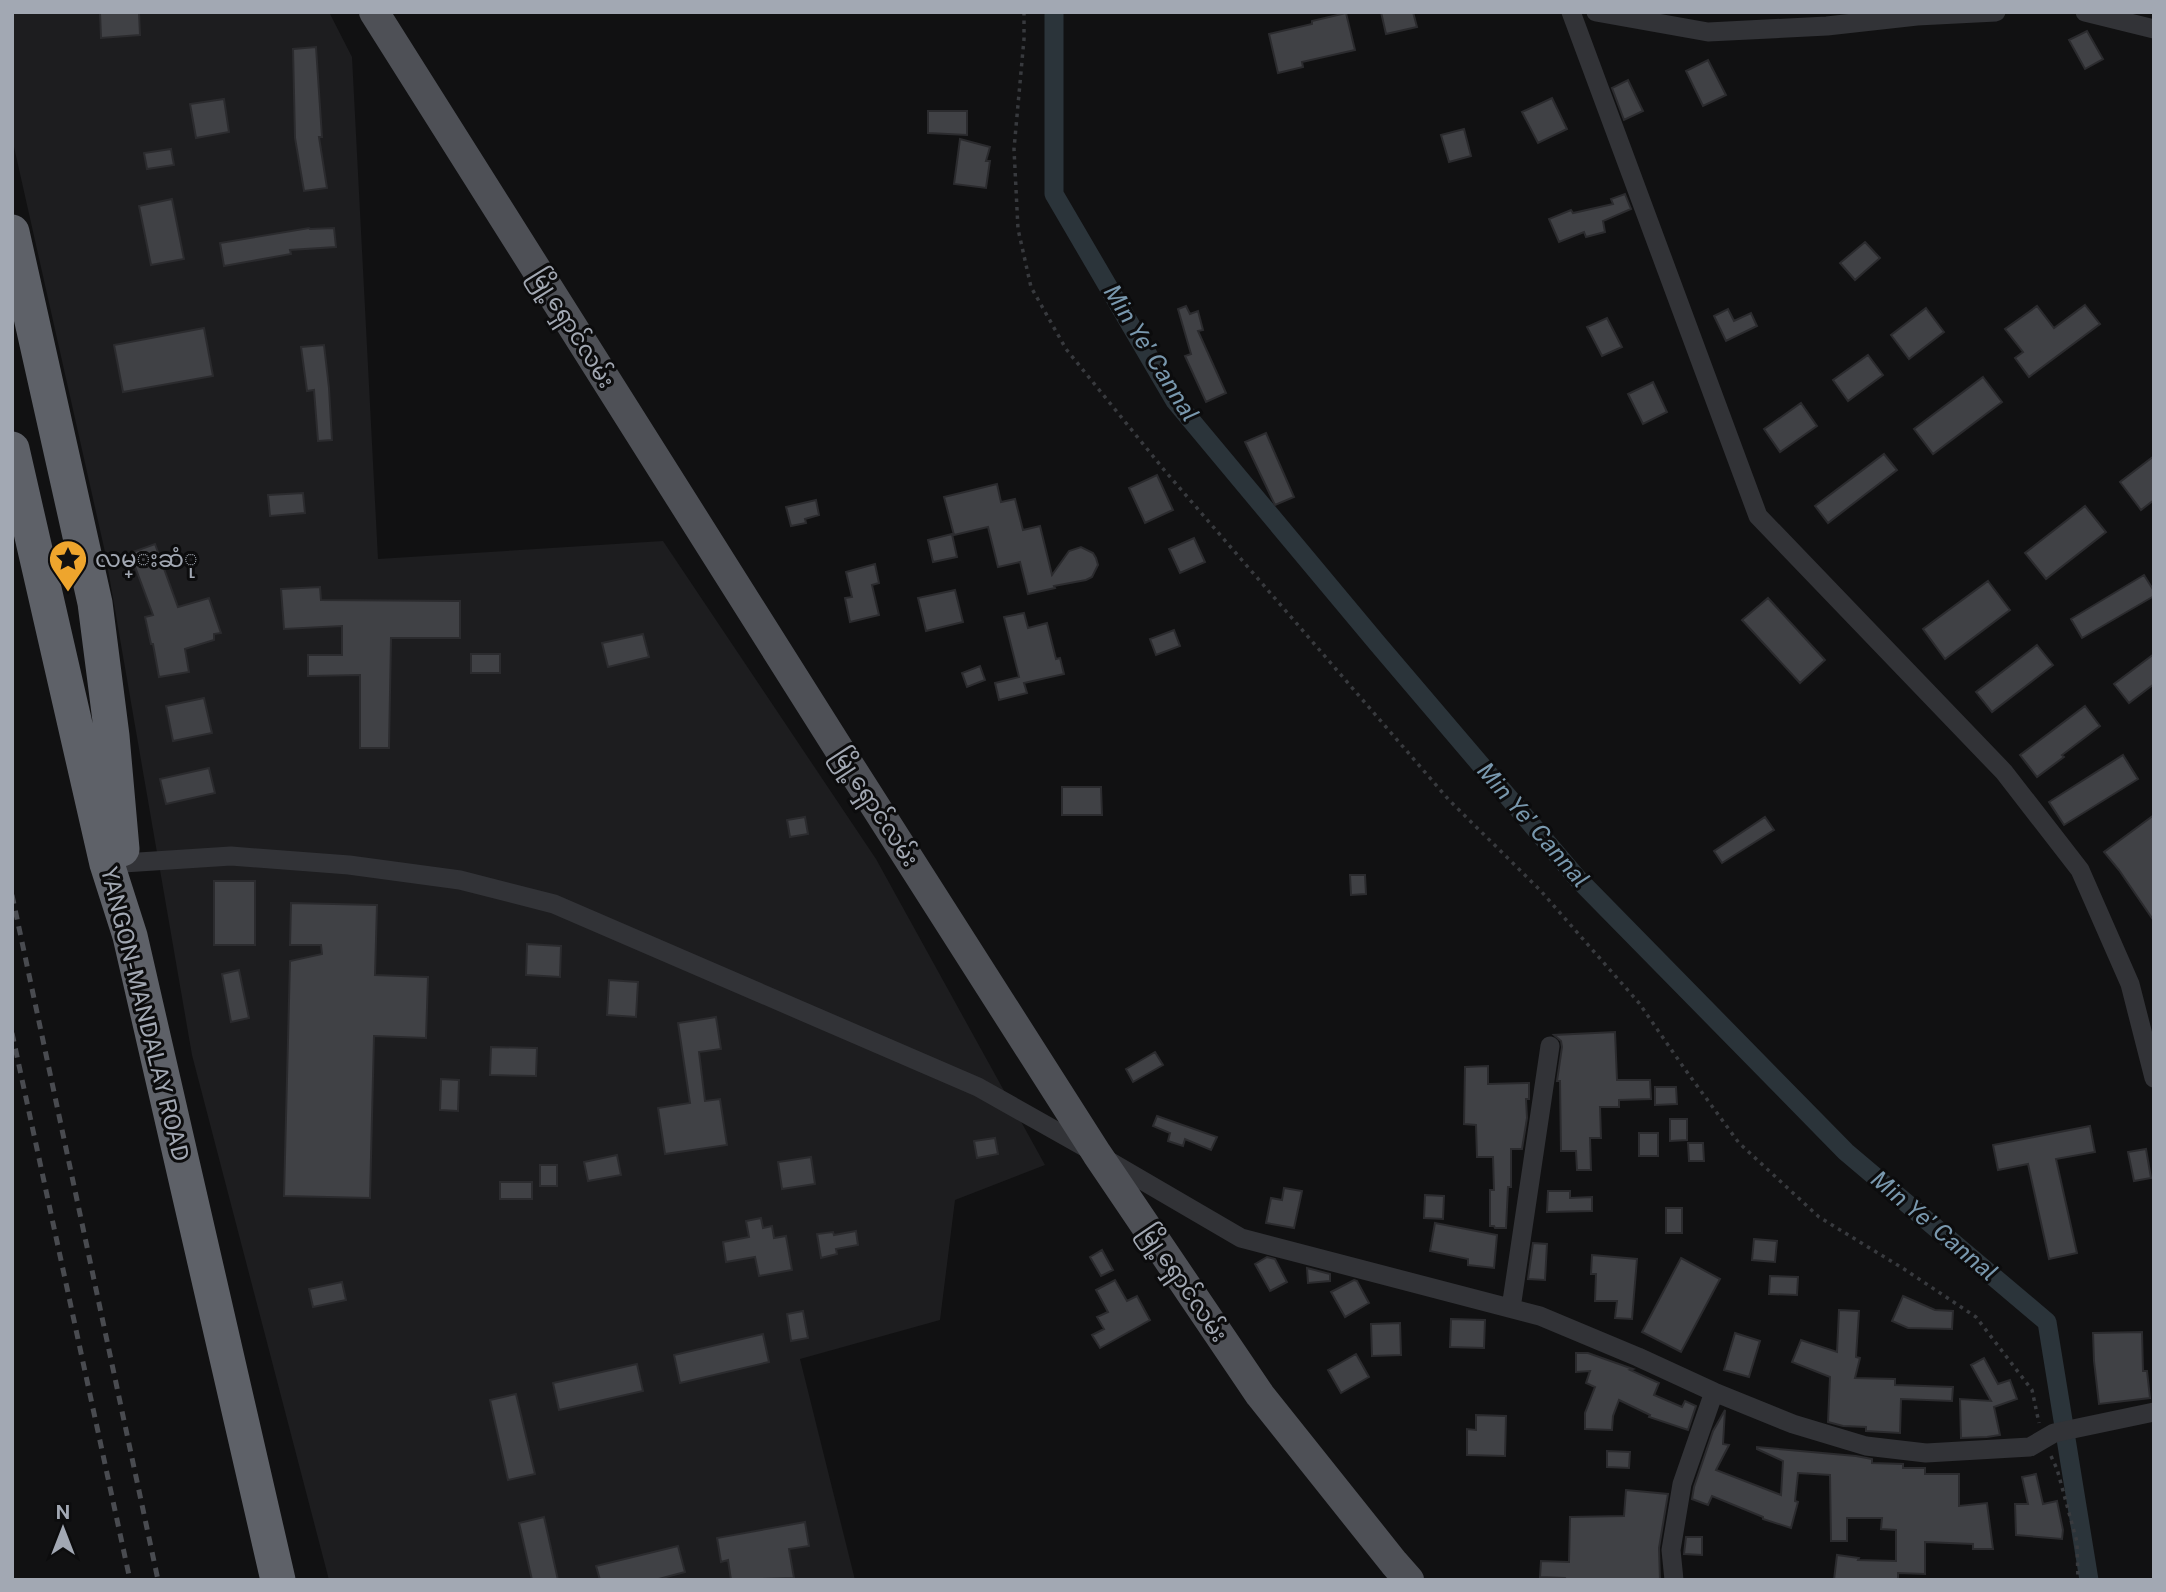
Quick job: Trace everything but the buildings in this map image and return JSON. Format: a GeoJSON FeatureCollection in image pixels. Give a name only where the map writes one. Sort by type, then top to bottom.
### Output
{"type":"FeatureCollection","features":[{"type":"Feature","properties":{"kind":"highway"},"geometry":{"type":"LineString","coordinates":[[12,232],[95,603],[112,736],[116,864]]}},
{"type":"Feature","properties":{"kind":"highway","name":"YANGON-MANDALAY ROAD"},"geometry":{"type":"LineString","coordinates":[[12,449],[116,864],[130,936],[278,1580]]}},
{"type":"Feature","properties":{"kind":"main road","name":"မြို့ရှောင်လမ်း"},"geometry":{"type":"LineString","coordinates":[[374,12],[1097,1154],[1259,1395],[1409,1580]]}},
{"type":"Feature","properties":{"kind":"street"},"geometry":{"type":"LineString","coordinates":[[1571,12],[1758,516],[2004,772],[2080,870],[2130,984],[2154,1078]]}},
{"type":"Feature","properties":{"kind":"street"},"geometry":{"type":"LineString","coordinates":[[1596,12],[1708,32],[1827,26],[1917,16],[1996,12]]}},
{"type":"Feature","properties":{"kind":"street"},"geometry":{"type":"LineString","coordinates":[[2085,12],[2154,29]]}},
{"type":"Feature","properties":{"kind":"street"},"geometry":{"type":"LineString","coordinates":[[116,864],[232,856],[349,865],[460,880],[554,904],[978,1087],[1241,1238],[1540,1315],[1793,1424],[1866,1446],[1926,1453],[2030,1447],[2048,1436],[2100,1422],[2154,1412]]}},
{"type":"Feature","properties":{"kind":"street"},"geometry":{"type":"LineString","coordinates":[[1511,1308],[1550,1046]]}},
{"type":"Feature","properties":{"kind":"street"},"geometry":{"type":"LineString","coordinates":[[1674,1580],[1671,1550],[1682,1484],[1714,1392]]}},
{"type":"Feature","properties":{"kind":"path"},"geometry":{"type":"LineString","coordinates":[[1024,12],[1014,149],[1018,229],[1031,287],[1066,349],[1165,471],[1449,800],[1539,890],[1639,1003],[1740,1143],[1819,1217],[1976,1317],[2032,1390],[2048,1436],[2077,1542],[2078,1580]]}},
{"type":"Feature","properties":{"kind":"shaded area"},"geometry":{"type":"Polygon","coordinates":[[[12,12],[329,12],[352,57],[378,559],[663,541],[876,859],[1045,1165],[955,1200],[940,1320],[800,1359],[855,1580],[329,1580],[192,1055],[105,552],[12,138],[12,12]]]}},
{"type":"Feature","properties":{"kind":"waterway","name":"Min Ye' Cannal"},"geometry":{"type":"LineString","coordinates":[[1054,12],[1054,194],[1175,401],[1578,879],[1846,1152],[2047,1322],[2089,1580]]}},
{"type":"Feature","properties":{"kind":"railway"},"geometry":{"type":"LineString","coordinates":[[12,895],[158,1580]]}},
{"type":"Feature","properties":{"kind":"railway"},"geometry":{"type":"LineString","coordinates":[[12,1033],[130,1580]]}},
{"type":"Feature","properties":{"kind":"place","name":"လမ္းဆံု"},"geometry":{"type":"Point","coordinates":[68,593]}}]}
